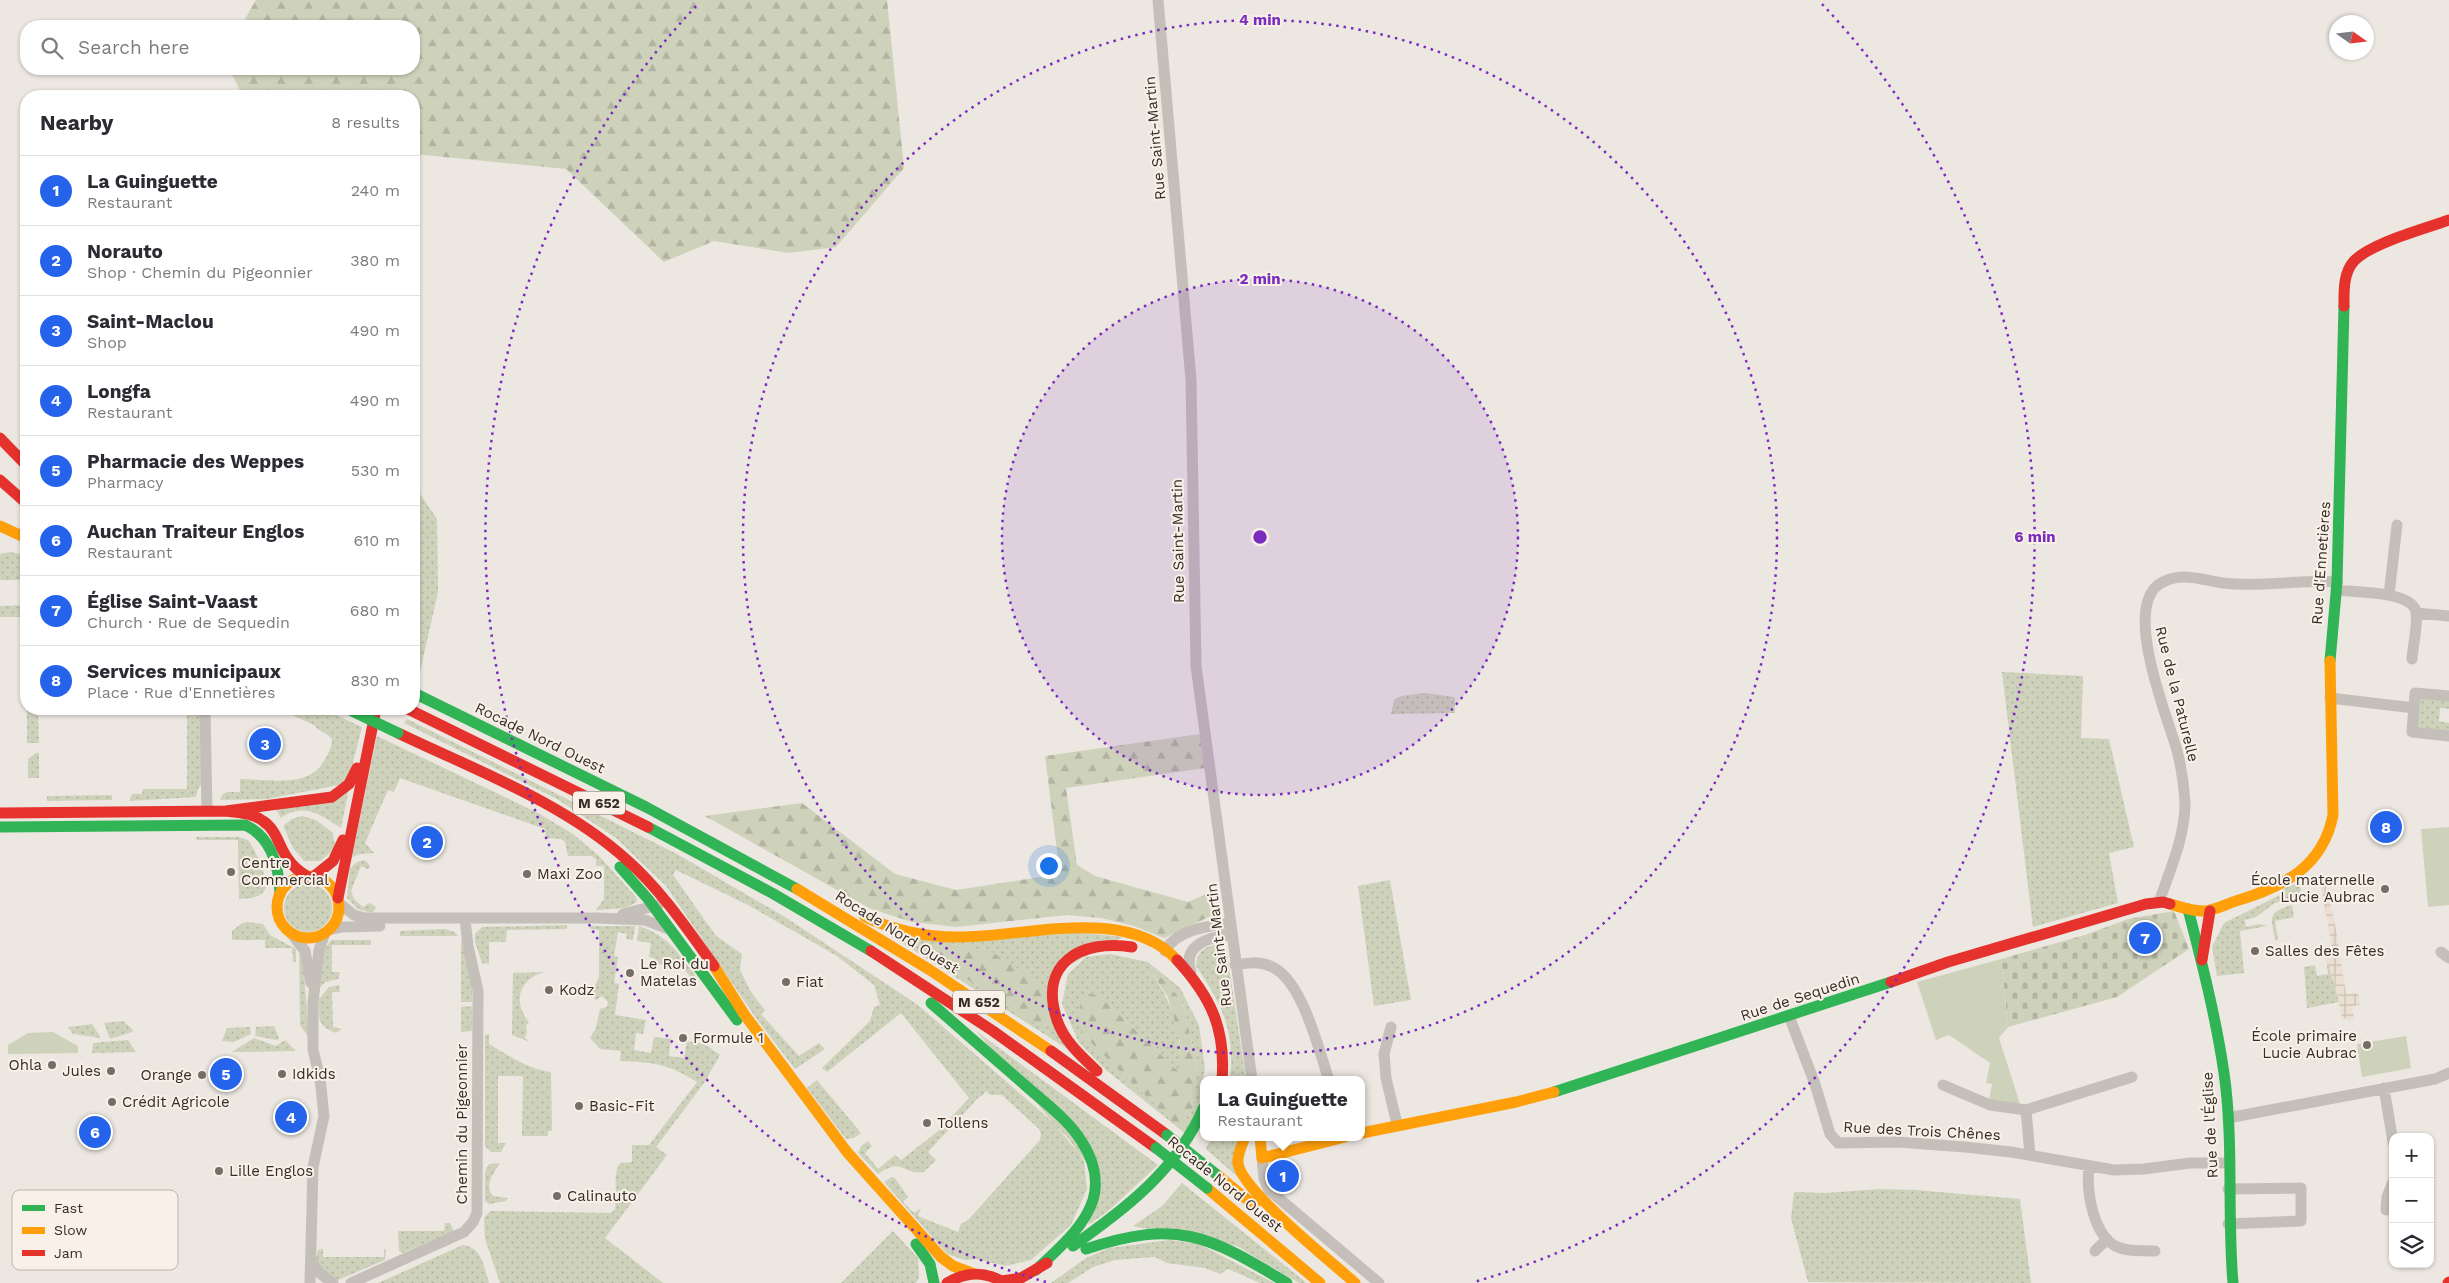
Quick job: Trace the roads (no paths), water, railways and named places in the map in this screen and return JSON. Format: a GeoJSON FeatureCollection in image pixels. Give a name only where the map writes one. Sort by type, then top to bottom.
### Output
{"type":"FeatureCollection","features":[{"type":"Feature","properties":{"kind":"main road","name":"Rue d'Ennetières"},"geometry":{"type":"LineString","coordinates":[[2213,910],[2253,896],[2288,879],[2310,862],[2326,842],[2332,828],[2334,802],[2330,698],[2331,643],[2337,586],[2342,446],[2343,288],[2347,273],[2358,257],[2380,244],[2449,220]]}},
{"type":"Feature","properties":{"kind":"main road"},"geometry":{"type":"LineString","coordinates":[[0,438],[20,459]]}},
{"type":"Feature","properties":{"kind":"main road"},"geometry":{"type":"LineString","coordinates":[[0,480],[20,498]]}},
{"type":"Feature","properties":{"kind":"main road"},"geometry":{"type":"LineString","coordinates":[[0,526],[20,535]]}},
{"type":"Feature","properties":{"kind":"main road"},"geometry":{"type":"LineString","coordinates":[[2,541],[20,543]]}},
{"type":"Feature","properties":{"kind":"main road","name":"Rocade Nord Ouest"},"geometry":{"type":"LineString","coordinates":[[420,695],[658,812],[867,929],[1032,1037],[1167,1134],[1344,1283]]}},
{"type":"Feature","properties":{"kind":"main road"},"geometry":{"type":"LineString","coordinates":[[360,715],[564,813],[595,833],[629,861],[675,912],[720,975],[744,1014],[847,1152],[931,1248],[953,1266],[972,1273],[990,1276],[1003,1282],[1021,1278],[1036,1270],[1104,1223],[1147,1188],[1168,1167],[1185,1144],[1200,1118]]}},
{"type":"Feature","properties":{"kind":"main road"},"geometry":{"type":"LineString","coordinates":[[0,828],[245,825],[259,832],[265,841],[277,870],[280,894],[279,916],[291,933],[306,938],[328,931],[337,918],[338,901],[358,790],[375,715]]}},
{"type":"Feature","properties":{"kind":"main road","name":"Rocade Nord Ouest"},"geometry":{"type":"LineString","coordinates":[[420,715],[642,824],[823,922],[941,996],[1018,1047],[1156,1148],[1207,1188],[1320,1283]]}},
{"type":"Feature","properties":{"kind":"main road"},"geometry":{"type":"LineString","coordinates":[[226,811],[319,800],[338,794],[353,778],[370,735]]}},
{"type":"Feature","properties":{"kind":"main road"},"geometry":{"type":"LineString","coordinates":[[280,894],[290,882],[310,877],[324,870],[338,854],[358,790]]}},
{"type":"Feature","properties":{"kind":"main road"},"geometry":{"type":"LineString","coordinates":[[516,790],[559,817],[601,848],[626,873],[675,935],[840,1158],[922,1251],[930,1264],[934,1283]]}},
{"type":"Feature","properties":{"kind":"main road"},"geometry":{"type":"LineString","coordinates":[[0,813],[226,811],[252,814],[267,821],[276,834],[292,866],[310,877],[328,884],[338,901]]}},
{"type":"Feature","properties":{"kind":"main road"},"geometry":{"type":"LineString","coordinates":[[782,880],[820,893],[883,925],[915,933],[972,938],[1059,928],[1093,927],[1123,932],[1149,941],[1165,951],[1192,976],[1208,997],[1218,1025],[1223,1060],[1222,1076]]}},
{"type":"Feature","properties":{"kind":"main road","name":"Rue de Sequedin"},"geometry":{"type":"LineString","coordinates":[[1365,1132],[1397,1124],[1510,1103],[1572,1087],[1948,962],[2146,904],[2159,902],[2188,910],[2213,910]]}},
{"type":"Feature","properties":{"kind":"main road"},"geometry":{"type":"LineString","coordinates":[[2188,910],[2203,967]]}},
{"type":"Feature","properties":{"kind":"main road"},"geometry":{"type":"LineString","coordinates":[[2203,967],[2203,948],[2213,910]]}},
{"type":"Feature","properties":{"kind":"main road"},"geometry":{"type":"LineString","coordinates":[[823,922],[859,952],[946,1015],[1052,1107],[1081,1139],[1095,1169],[1096,1182],[1092,1204],[1077,1230],[1036,1270]]}},
{"type":"Feature","properties":{"kind":"main road"},"geometry":{"type":"LineString","coordinates":[[1167,1134],[1080,1054],[1062,1031],[1052,998],[1056,979],[1066,960],[1079,950],[1095,944],[1113,943],[1147,953],[1175,973]]}},
{"type":"Feature","properties":{"kind":"main road"},"geometry":{"type":"LineString","coordinates":[[1165,951],[1169,964],[1190,990],[1205,1020],[1212,1055],[1211,1076]]}},
{"type":"Feature","properties":{"kind":"main road","name":"Rue de l'Église"},"geometry":{"type":"LineString","coordinates":[[2203,967],[2222,1060],[2228,1118],[2228,1224],[2233,1283]]}},
{"type":"Feature","properties":{"kind":"main road"},"geometry":{"type":"LineString","coordinates":[[1243,1141],[1238,1164],[1254,1191],[1355,1283]]}},
{"type":"Feature","properties":{"kind":"main road"},"geometry":{"type":"LineString","coordinates":[[1240,1149],[1253,1146],[1261,1148],[1314,1141]]}},
{"type":"Feature","properties":{"kind":"main road"},"geometry":{"type":"LineString","coordinates":[[1072,1258],[1152,1197],[1185,1162],[1197,1146]]}},
{"type":"Feature","properties":{"kind":"main road"},"geometry":{"type":"LineString","coordinates":[[1086,1249],[1107,1241],[1136,1234],[1182,1234],[1225,1246],[1287,1283]]}},
{"type":"Feature","properties":{"kind":"main road"},"geometry":{"type":"LineString","coordinates":[[1048,1276],[1060,1267]]}},
{"type":"Feature","properties":{"kind":"main road"},"geometry":{"type":"LineString","coordinates":[[946,1283],[960,1276],[972,1273]]}},
{"type":"Feature","properties":{"kind":"street","name":"Rue Saint-Martin"},"geometry":{"type":"LineString","coordinates":[[1158,0],[1192,402],[1195,650],[1232,928],[1235,965],[1251,1076]]}},
{"type":"Feature","properties":{"kind":"street"},"geometry":{"type":"LineString","coordinates":[[2389,595],[2396,525]]}},
{"type":"Feature","properties":{"kind":"street","name":"Rue de la Paturelle"},"geometry":{"type":"LineString","coordinates":[[2159,902],[2180,839],[2185,802],[2179,758],[2148,646],[2144,614],[2149,593],[2158,584],[2178,576],[2254,585],[2309,580],[2408,600],[2416,613]]}},
{"type":"Feature","properties":{"kind":"street"},"geometry":{"type":"LineString","coordinates":[[2412,659],[2416,613],[2449,616]]}},
{"type":"Feature","properties":{"kind":"street"},"geometry":{"type":"LineString","coordinates":[[2449,696],[2416,693],[2412,732],[2449,736]]}},
{"type":"Feature","properties":{"kind":"street"},"geometry":{"type":"LineString","coordinates":[[2330,698],[2414,708]]}},
{"type":"Feature","properties":{"kind":"street"},"geometry":{"type":"LineString","coordinates":[[205,715],[207,811]]}},
{"type":"Feature","properties":{"kind":"street"},"geometry":{"type":"LineString","coordinates":[[338,901],[361,917],[444,920],[597,918],[651,922],[662,926],[675,935]]}},
{"type":"Feature","properties":{"kind":"street"},"geometry":{"type":"LineString","coordinates":[[597,918],[632,913],[653,906],[663,906],[675,912]]}},
{"type":"Feature","properties":{"kind":"street"},"geometry":{"type":"LineString","coordinates":[[310,1283],[313,1167],[324,1116],[320,1078],[313,1050],[312,1002],[319,950],[328,931],[444,920]]}},
{"type":"Feature","properties":{"kind":"street","name":"Chemin du Pigeonnier"},"geometry":{"type":"LineString","coordinates":[[351,1283],[464,1232],[473,1222],[477,1213],[478,991],[468,946],[465,920]]}},
{"type":"Feature","properties":{"kind":"street"},"geometry":{"type":"LineString","coordinates":[[1165,951],[1174,941],[1186,933],[1232,928]]}},
{"type":"Feature","properties":{"kind":"street"},"geometry":{"type":"LineString","coordinates":[[1192,976],[1188,959],[1195,946],[1232,928]]}},
{"type":"Feature","properties":{"kind":"street"},"geometry":{"type":"LineString","coordinates":[[291,933],[305,951],[312,1002]]}},
{"type":"Feature","properties":{"kind":"street"},"geometry":{"type":"LineString","coordinates":[[1235,965],[1267,965],[1277,969],[1290,981],[1300,999],[1328,1076]]}},
{"type":"Feature","properties":{"kind":"street","name":"Rue des Trois Chênes"},"geometry":{"type":"LineString","coordinates":[[1789,1016],[1815,1084],[1830,1134],[1835,1141],[1946,1145],[2030,1155],[2090,1166],[2134,1170],[2180,1164],[2228,1163]]}},
{"type":"Feature","properties":{"kind":"street"},"geometry":{"type":"LineString","coordinates":[[1391,1027],[1384,1054],[1387,1084],[1397,1124]]}},
{"type":"Feature","properties":{"kind":"street"},"geometry":{"type":"LineString","coordinates":[[2228,1118],[2435,1079],[2449,1073]]}},
{"type":"Feature","properties":{"kind":"street"},"geometry":{"type":"LineString","coordinates":[[1943,1085],[1990,1105],[2026,1110],[2132,1077]]}},
{"type":"Feature","properties":{"kind":"street"},"geometry":{"type":"LineString","coordinates":[[2384,1088],[2392,1133]]}},
{"type":"Feature","properties":{"kind":"street"},"geometry":{"type":"LineString","coordinates":[[2026,1110],[2030,1155]]}},
{"type":"Feature","properties":{"kind":"street"},"geometry":{"type":"LineString","coordinates":[[1261,1148],[1264,1179],[1269,1190],[1379,1283]]}},
{"type":"Feature","properties":{"kind":"street"},"geometry":{"type":"LineString","coordinates":[[2090,1166],[2090,1202],[2095,1218],[2107,1239],[2119,1248],[2155,1251]]}},
{"type":"Feature","properties":{"kind":"street"},"geometry":{"type":"LineString","coordinates":[[2228,1189],[2301,1188],[2301,1221],[2228,1224]]}},
{"type":"Feature","properties":{"kind":"street"},"geometry":{"type":"LineString","coordinates":[[2386,1210],[2389,1192]]}},
{"type":"Feature","properties":{"kind":"street"},"geometry":{"type":"LineString","coordinates":[[2095,1251],[2107,1239]]}},
{"type":"Feature","properties":{"kind":"street"},"geometry":{"type":"LineString","coordinates":[[310,1254],[313,1266],[333,1283]]}},
{"type":"Feature","properties":{"kind":"place","name":"Saint-Maclou"},"geometry":{"type":"Point","coordinates":[265,744]}},
{"type":"Feature","properties":{"kind":"place","name":"Services municipaux"},"geometry":{"type":"Point","coordinates":[2386,827]}},
{"type":"Feature","properties":{"kind":"place","name":"Norauto"},"geometry":{"type":"Point","coordinates":[427,842]}},
{"type":"Feature","properties":{"kind":"place","name":"Centre Commercial"},"geometry":{"type":"Point","coordinates":[231,872]}},
{"type":"Feature","properties":{"kind":"place","name":"Maxi Zoo"},"geometry":{"type":"Point","coordinates":[527,874]}},
{"type":"Feature","properties":{"kind":"place","name":"École maternelle Lucie Aubrac"},"geometry":{"type":"Point","coordinates":[2385,889]}},
{"type":"Feature","properties":{"kind":"place","name":"Église Saint-Vaast"},"geometry":{"type":"Point","coordinates":[2145,938]}},
{"type":"Feature","properties":{"kind":"place","name":"Salles des Fêtes"},"geometry":{"type":"Point","coordinates":[2255,951]}},
{"type":"Feature","properties":{"kind":"place","name":"Le Roi du Matelas"},"geometry":{"type":"Point","coordinates":[630,973]}},
{"type":"Feature","properties":{"kind":"place","name":"Fiat"},"geometry":{"type":"Point","coordinates":[786,982]}},
{"type":"Feature","properties":{"kind":"place","name":"Kodz"},"geometry":{"type":"Point","coordinates":[549,990]}},
{"type":"Feature","properties":{"kind":"place","name":"Formule 1"},"geometry":{"type":"Point","coordinates":[683,1038]}},
{"type":"Feature","properties":{"kind":"place","name":"École primaire Lucie Aubrac"},"geometry":{"type":"Point","coordinates":[2367,1045]}},
{"type":"Feature","properties":{"kind":"place","name":"Ohla"},"geometry":{"type":"Point","coordinates":[52,1065]}},
{"type":"Feature","properties":{"kind":"place","name":"Jules"},"geometry":{"type":"Point","coordinates":[111,1071]}},
{"type":"Feature","properties":{"kind":"place","name":"Pharmacie des Weppes"},"geometry":{"type":"Point","coordinates":[226,1074]}},
{"type":"Feature","properties":{"kind":"place","name":"Idkids"},"geometry":{"type":"Point","coordinates":[282,1074]}},
{"type":"Feature","properties":{"kind":"place","name":"Orange"},"geometry":{"type":"Point","coordinates":[202,1075]}},
{"type":"Feature","properties":{"kind":"place","name":"Crédit Agricole"},"geometry":{"type":"Point","coordinates":[112,1102]}},
{"type":"Feature","properties":{"kind":"place","name":"Basic-Fit"},"geometry":{"type":"Point","coordinates":[579,1106]}},
{"type":"Feature","properties":{"kind":"place","name":"Longfa"},"geometry":{"type":"Point","coordinates":[291,1117]}},
{"type":"Feature","properties":{"kind":"place","name":"Tollens"},"geometry":{"type":"Point","coordinates":[927,1123]}},
{"type":"Feature","properties":{"kind":"place","name":"Auchan Traiteur Englos"},"geometry":{"type":"Point","coordinates":[95,1132]}},
{"type":"Feature","properties":{"kind":"place","name":"Lille Englos"},"geometry":{"type":"Point","coordinates":[219,1171]}},
{"type":"Feature","properties":{"kind":"place","name":"La Guinguette"},"geometry":{"type":"Point","coordinates":[1283,1176]}},
{"type":"Feature","properties":{"kind":"place","name":"Calinauto"},"geometry":{"type":"Point","coordinates":[557,1196]}}]}
